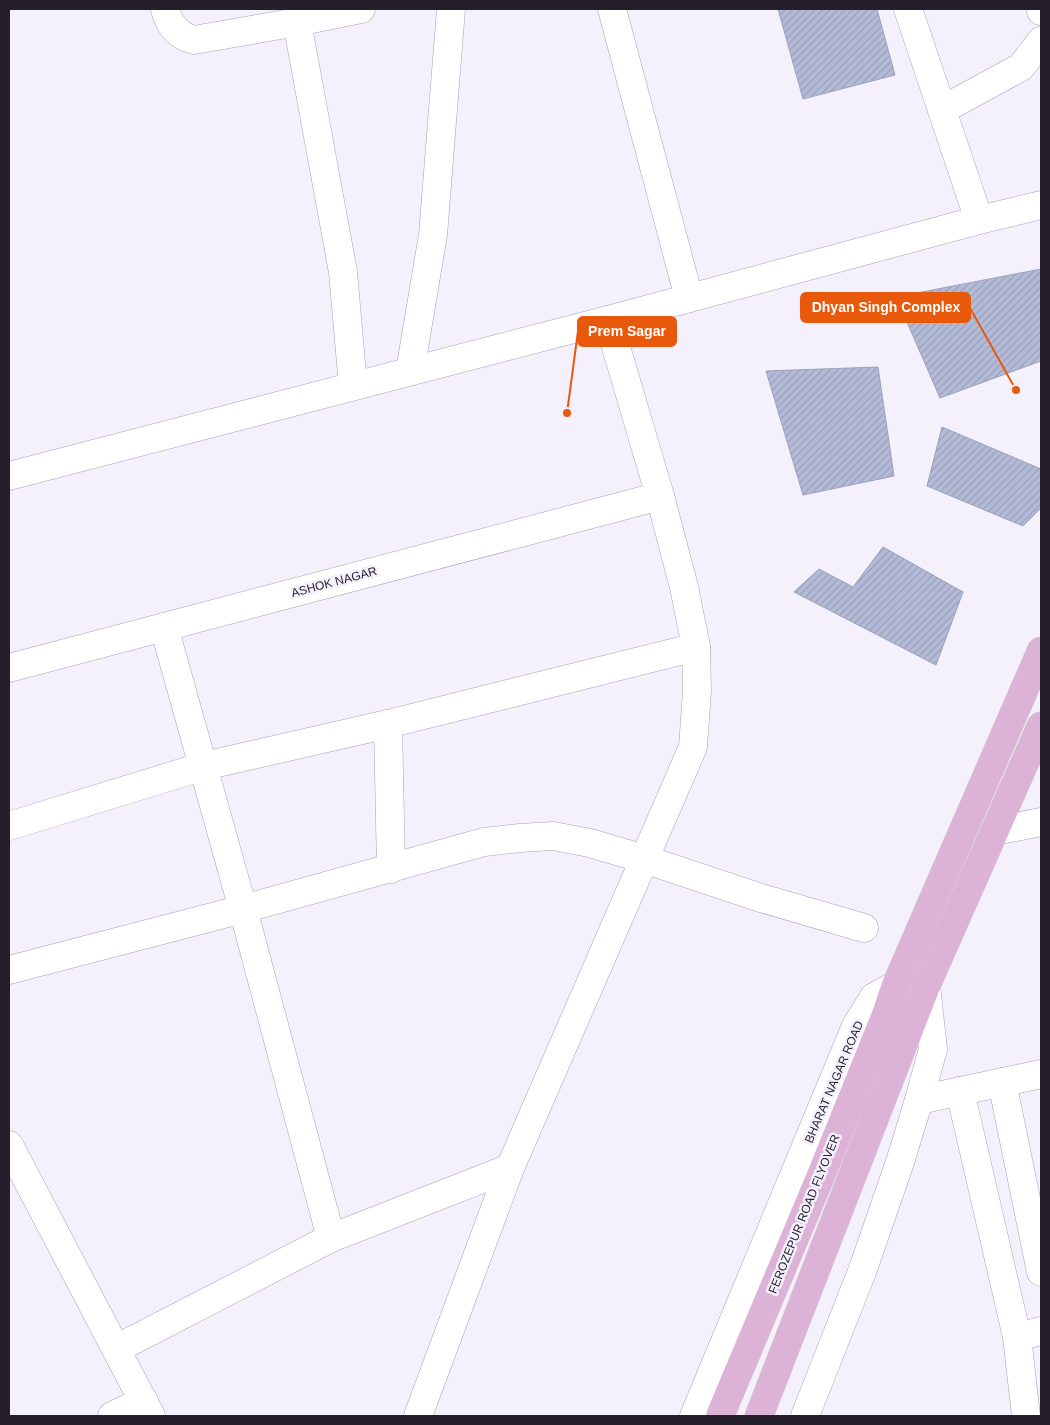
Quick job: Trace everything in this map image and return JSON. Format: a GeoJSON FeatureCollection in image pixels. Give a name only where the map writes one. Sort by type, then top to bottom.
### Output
{"type":"FeatureCollection","features":[{"type":"Feature","properties":{"kind":"main road"},"geometry":{"type":"LineString","coordinates":[[896,985],[1041,651]]}},
{"type":"Feature","properties":{"kind":"main road"},"geometry":{"type":"LineString","coordinates":[[759,1416],[926,986],[1041,726]]}},
{"type":"Feature","properties":{"kind":"main road","name":"FEROZEPUR ROAD FLYOVER"},"geometry":{"type":"LineString","coordinates":[[720,1416],[896,985]]}},
{"type":"Feature","properties":{"kind":"street"},"geometry":{"type":"LineString","coordinates":[[165,9],[171,24],[178,33],[184,38],[194,40],[361,9]]}},
{"type":"Feature","properties":{"kind":"street"},"geometry":{"type":"LineString","coordinates":[[410,371],[433,235],[451,9]]}},
{"type":"Feature","properties":{"kind":"street"},"geometry":{"type":"LineString","coordinates":[[612,9],[689,298]]}},
{"type":"Feature","properties":{"kind":"street"},"geometry":{"type":"LineString","coordinates":[[908,9],[979,220]]}},
{"type":"Feature","properties":{"kind":"street"},"geometry":{"type":"LineString","coordinates":[[297,22],[343,272],[353,386]]}},
{"type":"Feature","properties":{"kind":"street"},"geometry":{"type":"LineString","coordinates":[[942,110],[1021,67],[1041,41]]}},
{"type":"Feature","properties":{"kind":"street"},"geometry":{"type":"LineString","coordinates":[[9,476],[1041,205]]}},
{"type":"Feature","properties":{"kind":"street"},"geometry":{"type":"LineString","coordinates":[[418,1416],[510,1168],[693,747],[697,691],[696,647],[684,587],[660,496],[608,320]]}},
{"type":"Feature","properties":{"kind":"street","name":"ASHOK NAGAR"},"geometry":{"type":"LineString","coordinates":[[9,668],[660,496]]}},
{"type":"Feature","properties":{"kind":"street"},"geometry":{"type":"LineString","coordinates":[[164,627],[204,766],[331,1238]]}},
{"type":"Feature","properties":{"kind":"street"},"geometry":{"type":"LineString","coordinates":[[9,826],[204,766],[388,724],[696,647]]}},
{"type":"Feature","properties":{"kind":"street"},"geometry":{"type":"LineString","coordinates":[[388,724],[391,869]]}},
{"type":"Feature","properties":{"kind":"street"},"geometry":{"type":"LineString","coordinates":[[995,831],[1041,822]]}},
{"type":"Feature","properties":{"kind":"street"},"geometry":{"type":"LineString","coordinates":[[9,970],[243,909],[484,842],[553,836],[590,843],[761,898],[864,928]]}},
{"type":"Feature","properties":{"kind":"street","name":"BHARAT NAGAR ROAD"},"geometry":{"type":"LineString","coordinates":[[694,1416],[856,1026],[874,998],[896,985]]}},
{"type":"Feature","properties":{"kind":"street"},"geometry":{"type":"LineString","coordinates":[[805,1416],[863,1269],[919,1100],[933,1049],[926,986]]}},
{"type":"Feature","properties":{"kind":"street"},"geometry":{"type":"LineString","coordinates":[[919,1100],[1041,1074]]}},
{"type":"Feature","properties":{"kind":"street"},"geometry":{"type":"LineString","coordinates":[[1002,1082],[1041,1272]]}},
{"type":"Feature","properties":{"kind":"street"},"geometry":{"type":"LineString","coordinates":[[960,1090],[1029,1334],[1026,1416]]}},
{"type":"Feature","properties":{"kind":"street"},"geometry":{"type":"LineString","coordinates":[[9,1145],[147,1409],[112,1416]]}},
{"type":"Feature","properties":{"kind":"street"},"geometry":{"type":"LineString","coordinates":[[116,1349],[331,1238],[510,1168]]}},
{"type":"Feature","properties":{"kind":"building"},"geometry":{"type":"Polygon","coordinates":[[[778,9],[877,9],[895,75],[803,99],[778,9]]]}},
{"type":"Feature","properties":{"kind":"building"},"geometry":{"type":"Polygon","coordinates":[[[1041,269],[1041,361],[940,398],[896,297],[1041,269]]]}},
{"type":"Feature","properties":{"kind":"building"},"geometry":{"type":"Polygon","coordinates":[[[878,367],[894,476],[803,495],[766,371],[878,367]]]}},
{"type":"Feature","properties":{"kind":"building"},"geometry":{"type":"Polygon","coordinates":[[[942,427],[1041,469],[1041,508],[1023,526],[927,486],[942,427]]]}},
{"type":"Feature","properties":{"kind":"building"},"geometry":{"type":"Polygon","coordinates":[[[883,547],[963,592],[936,665],[794,592],[819,569],[853,587],[883,547]]]}},
{"type":"Feature","properties":{"kind":"place","name":"Dhyan Singh Complex"},"geometry":{"type":"Point","coordinates":[1016,390]}},
{"type":"Feature","properties":{"kind":"place","name":"Prem Sagar"},"geometry":{"type":"Point","coordinates":[567,413]}}]}
